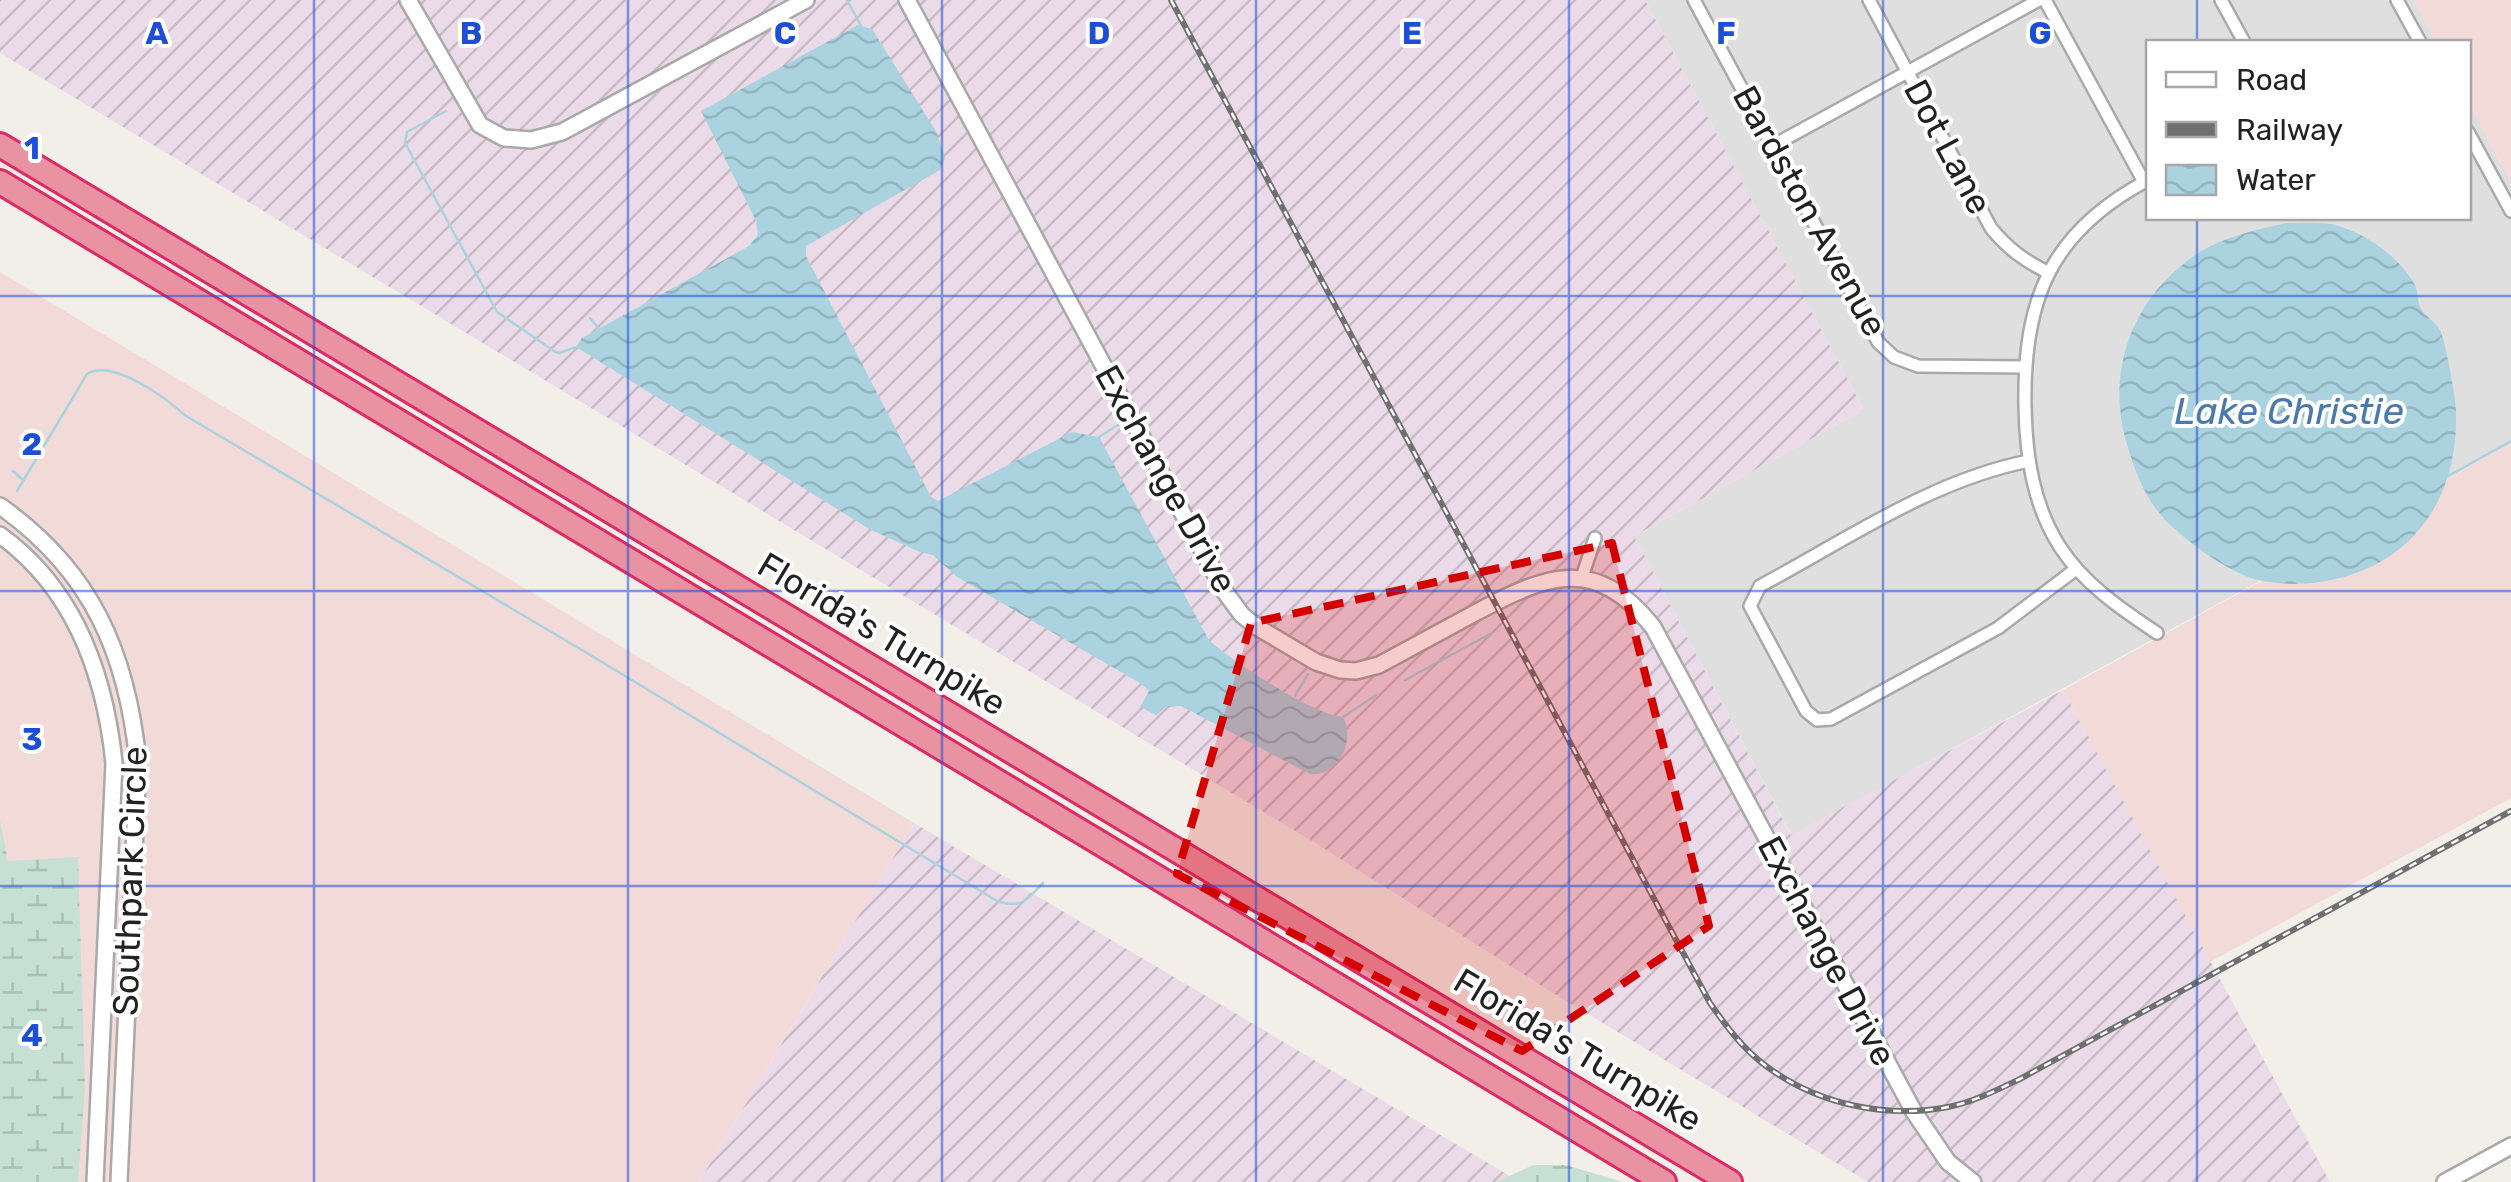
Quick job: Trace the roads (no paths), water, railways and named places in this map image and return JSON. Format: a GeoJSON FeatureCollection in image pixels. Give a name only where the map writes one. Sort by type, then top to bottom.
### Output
{"type":"FeatureCollection","features":[{"type":"Feature","properties":{"kind":"highway","name":"Florida's Turnpike"},"geometry":{"type":"LineString","coordinates":[[0,145],[1730,1182]]}},
{"type":"Feature","properties":{"kind":"highway","name":"Florida's Turnpike"},"geometry":{"type":"LineString","coordinates":[[0,182],[1664,1182]]}},
{"type":"Feature","properties":{"kind":"street"},"geometry":{"type":"LineString","coordinates":[[408,0],[480,125],[504,138],[531,140],[562,132],[806,0]]}},
{"type":"Feature","properties":{"kind":"street","name":"Exchange Drive"},"geometry":{"type":"LineString","coordinates":[[906,0],[1225,592],[1242,615],[1316,662],[1356,672],[1379,665],[1523,587],[1552,579],[1582,578],[1609,588],[1636,605],[1653,626],[1914,1112],[1948,1162],[1973,1182]]}},
{"type":"Feature","properties":{"kind":"street","name":"Bardston Avenue"},"geometry":{"type":"LineString","coordinates":[[1694,0],[1878,342],[1894,357],[1918,366],[2024,368]]}},
{"type":"Feature","properties":{"kind":"street","name":"Dot Lane"},"geometry":{"type":"LineString","coordinates":[[1869,0],[1991,228],[2004,245],[2049,274]]}},
{"type":"Feature","properties":{"kind":"street"},"geometry":{"type":"LineString","coordinates":[[1774,145],[2042,0],[2146,181],[2111,201],[2084,224],[2063,248],[2035,302],[2024,368],[2029,461],[2046,524],[2076,569],[2123,611],[2157,633]]}},
{"type":"Feature","properties":{"kind":"street"},"geometry":{"type":"LineString","coordinates":[[2221,0],[2243,40]]}},
{"type":"Feature","properties":{"kind":"street"},"geometry":{"type":"LineString","coordinates":[[2397,0],[2419,40]]}},
{"type":"Feature","properties":{"kind":"street"},"geometry":{"type":"LineString","coordinates":[[2471,138],[2511,211]]}},
{"type":"Feature","properties":{"kind":"street"},"geometry":{"type":"LineString","coordinates":[[2029,461],[1970,475],[1938,490],[1760,586],[1750,606],[1806,711],[1817,720],[1831,719],[1998,628],[2076,569]]}},
{"type":"Feature","properties":{"kind":"street","name":"Southpark Circle"},"geometry":{"type":"LineString","coordinates":[[0,506],[26,524],[80,584],[112,644],[133,716],[138,762],[119,1182]]}},
{"type":"Feature","properties":{"kind":"street","name":"Southpark Circle"},"geometry":{"type":"LineString","coordinates":[[0,535],[37,570],[76,623],[102,686],[110,719],[114,763],[95,1182]]}},
{"type":"Feature","properties":{"kind":"street"},"geometry":{"type":"LineString","coordinates":[[1582,578],[1595,538]]}},
{"type":"Feature","properties":{"kind":"street"},"geometry":{"type":"LineString","coordinates":[[2445,1182],[2511,1146]]}},
{"type":"Feature","properties":{"kind":"water"},"geometry":{"type":"Polygon","coordinates":[[[858,25],[872,29],[937,133],[945,159],[940,170],[806,246],[806,256],[931,497],[938,501],[1072,432],[1099,437],[1209,640],[1293,697],[1343,717],[1346,746],[1329,770],[1310,774],[1181,706],[1165,707],[1156,715],[1140,707],[1149,691],[1140,683],[957,577],[933,555],[871,530],[576,347],[582,338],[749,246],[758,235],[756,221],[701,111],[858,25]]]}},
{"type":"Feature","properties":{"kind":"water","name":"Lake Christie"},"geometry":{"type":"Polygon","coordinates":[[[2286,223],[2343,227],[2379,246],[2400,264],[2415,285],[2422,310],[2440,330],[2456,411],[2455,445],[2448,476],[2421,528],[2375,565],[2346,576],[2305,584],[2246,576],[2177,531],[2144,490],[2120,414],[2123,360],[2142,311],[2158,289],[2177,269],[2210,246],[2286,223]]]}},
{"type":"Feature","properties":{"kind":"waterway"},"geometry":{"type":"LineString","coordinates":[[847,0],[861,26]]}},
{"type":"Feature","properties":{"kind":"waterway"},"geometry":{"type":"LineString","coordinates":[[446,111],[407,132],[405,143],[497,312],[554,351],[576,347]]}},
{"type":"Feature","properties":{"kind":"waterway"},"geometry":{"type":"LineString","coordinates":[[590,318],[599,329]]}},
{"type":"Feature","properties":{"kind":"waterway"},"geometry":{"type":"LineString","coordinates":[[17,491],[87,374],[98,370],[124,376],[997,901],[1018,903],[1043,883]]}},
{"type":"Feature","properties":{"kind":"waterway"},"geometry":{"type":"LineString","coordinates":[[1099,437],[1118,425]]}},
{"type":"Feature","properties":{"kind":"waterway"},"geometry":{"type":"LineString","coordinates":[[2448,476],[2511,441]]}},
{"type":"Feature","properties":{"kind":"waterway"},"geometry":{"type":"LineString","coordinates":[[13,471],[23,480]]}},
{"type":"Feature","properties":{"kind":"waterway"},"geometry":{"type":"LineString","coordinates":[[1405,680],[1492,633]]}},
{"type":"Feature","properties":{"kind":"waterway"},"geometry":{"type":"LineString","coordinates":[[1295,696],[1308,674]]}},
{"type":"Feature","properties":{"kind":"waterway"},"geometry":{"type":"LineString","coordinates":[[1343,717],[1376,695]]}},
{"type":"Feature","properties":{"kind":"railway"},"geometry":{"type":"LineString","coordinates":[[1171,0],[1710,1003],[1750,1052],[1786,1079],[1830,1099],[1877,1109],[1924,1110],[1976,1099],[2020,1079],[2511,811]]}}]}
